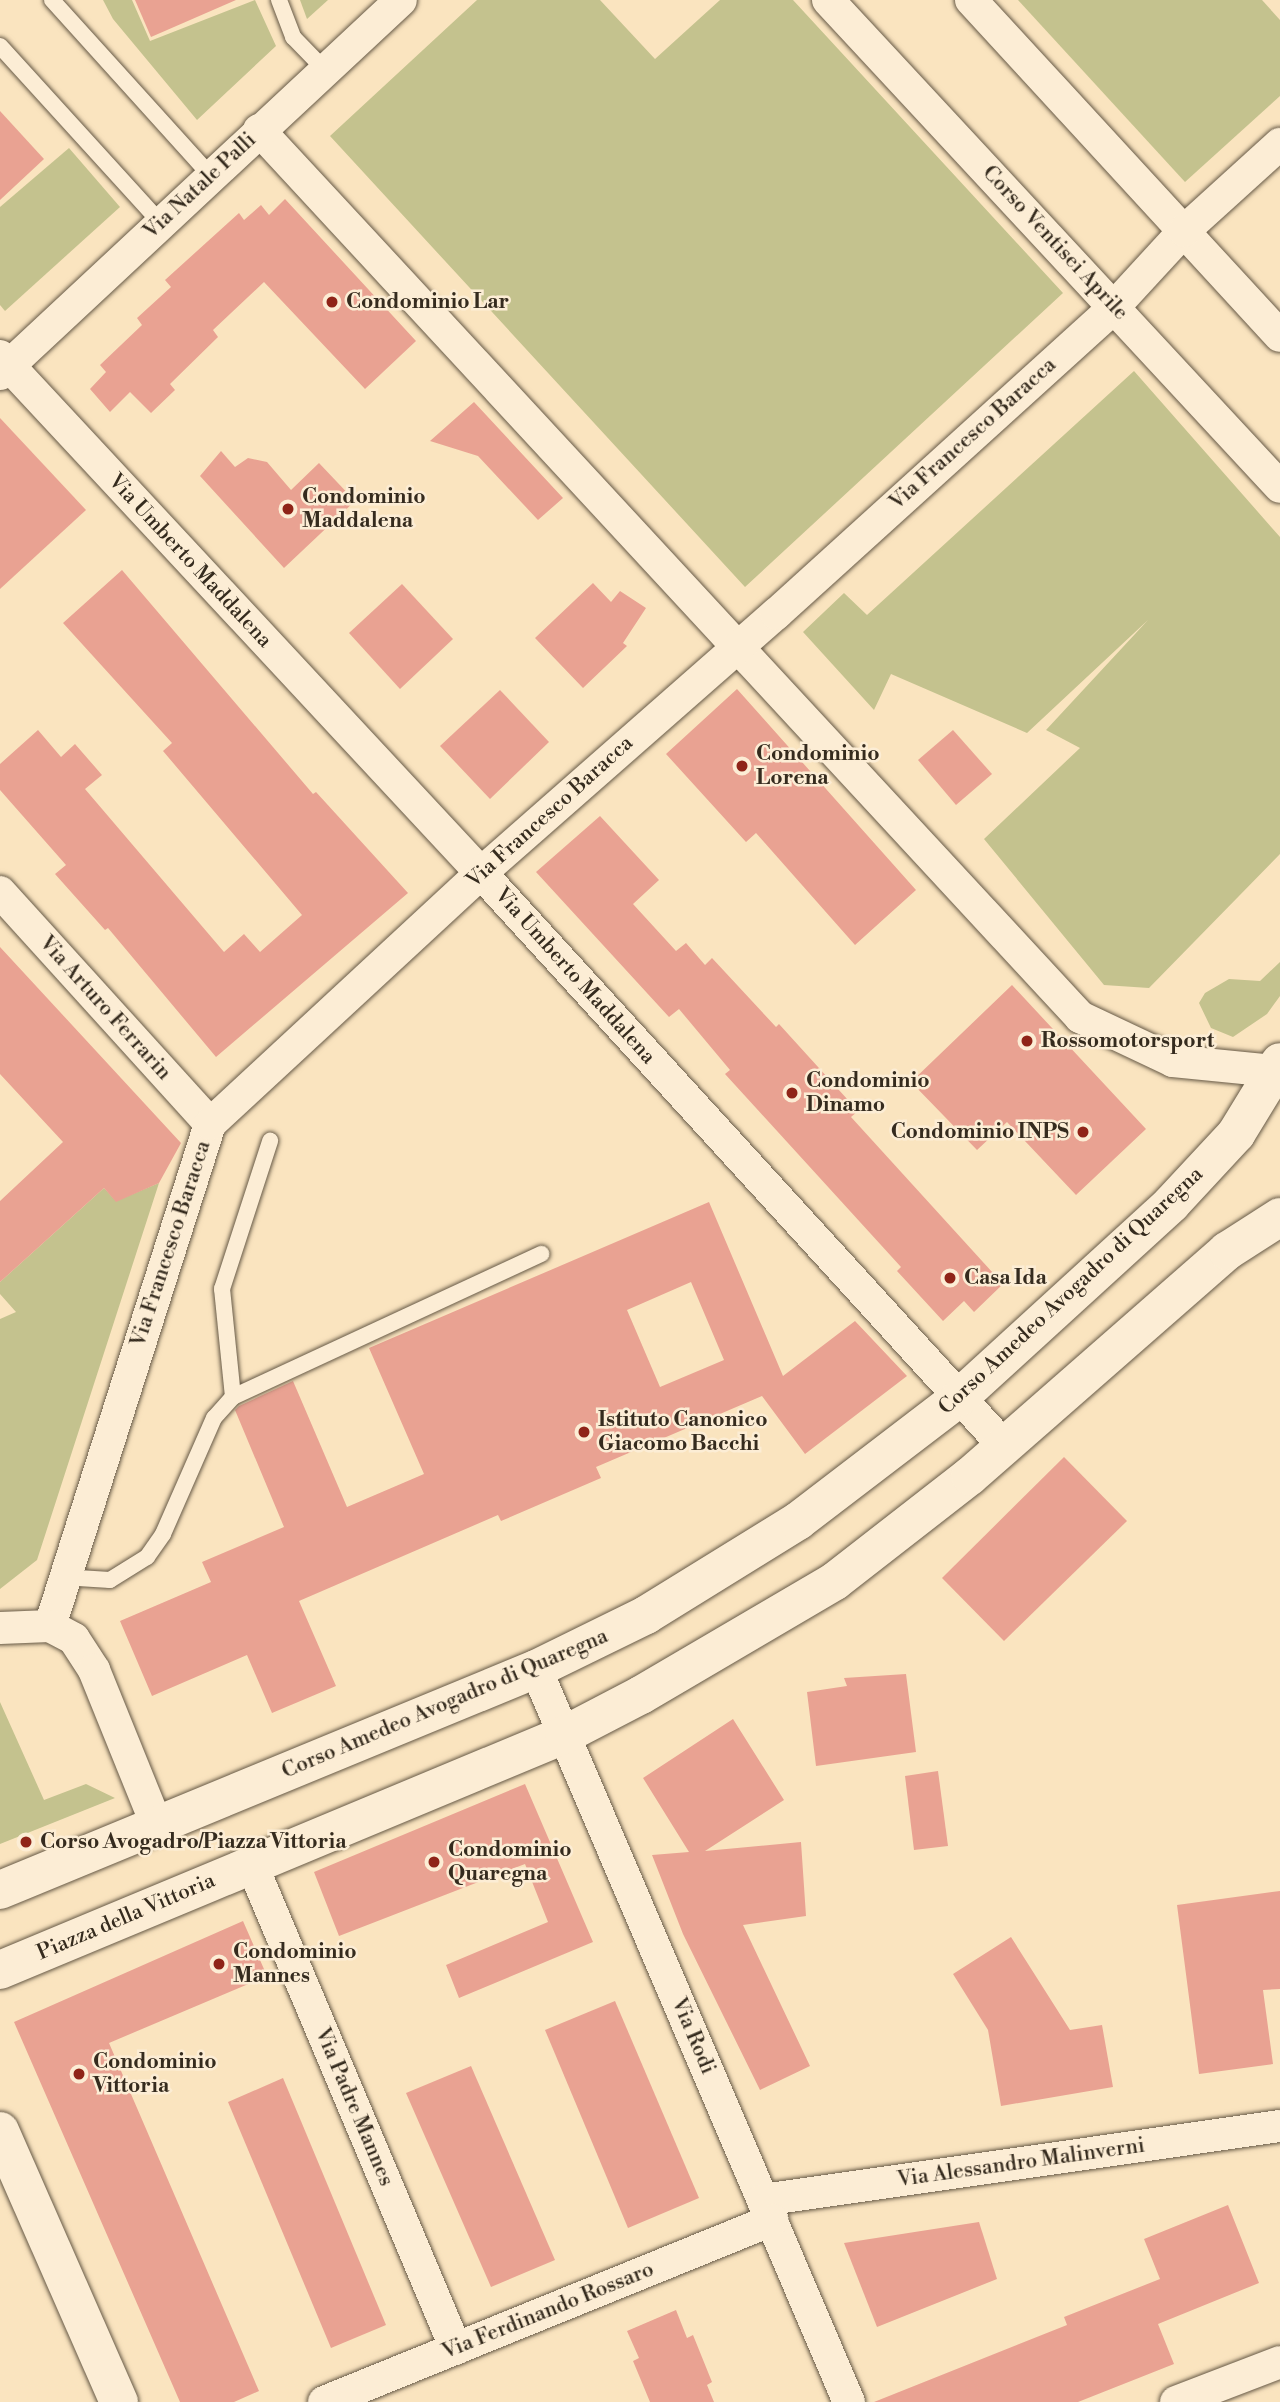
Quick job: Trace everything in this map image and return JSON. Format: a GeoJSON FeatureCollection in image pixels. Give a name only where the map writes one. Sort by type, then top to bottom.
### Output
{"type":"FeatureCollection","features":[{"type":"Feature","properties":{"kind":"main road","name":"Corso Amedeo Avogadro di Quaregna"},"geometry":{"type":"LineString","coordinates":[[157,1826],[536,1669],[646,1615],[798,1521],[960,1397],[1171,1204],[1236,1134],[1279,1078]]}},
{"type":"Feature","properties":{"kind":"main road"},"geometry":{"type":"LineString","coordinates":[[252,1865],[564,1735],[642,1695],[835,1581],[1004,1446],[1227,1251],[1280,1217]]}},
{"type":"Feature","properties":{"kind":"main road"},"geometry":{"type":"LineString","coordinates":[[0,1890],[157,1826]]}},
{"type":"Feature","properties":{"kind":"main road","name":"Piazza della Vittoria"},"geometry":{"type":"LineString","coordinates":[[0,1970],[252,1865]]}},
{"type":"Feature","properties":{"kind":"main road"},"geometry":{"type":"LineString","coordinates":[[0,2131],[119,2402]]}},
{"type":"Feature","properties":{"kind":"street","name":"Via Natale Palli"},"geometry":{"type":"LineString","coordinates":[[3,366],[401,0]]}},
{"type":"Feature","properties":{"kind":"street","name":"Corso Ventisei Aprile"},"geometry":{"type":"LineString","coordinates":[[828,0],[1280,487]]}},
{"type":"Feature","properties":{"kind":"street"},"geometry":{"type":"LineString","coordinates":[[971,0],[1280,336]]}},
{"type":"Feature","properties":{"kind":"street"},"geometry":{"type":"LineString","coordinates":[[259,130],[1080,1017],[1173,1061],[1279,1078]]}},
{"type":"Feature","properties":{"kind":"street","name":"Via Francesco Baracca"},"geometry":{"type":"LineString","coordinates":[[50,1626],[62,1577],[210,1124],[481,873],[1114,307],[1184,231],[1280,144]]}},
{"type":"Feature","properties":{"kind":"street","name":"Via Umberto Maddalena"},"geometry":{"type":"LineString","coordinates":[[3,366],[481,873],[1004,1446]]}},
{"type":"Feature","properties":{"kind":"street","name":"Via Arturo Ferrarin"},"geometry":{"type":"LineString","coordinates":[[0,892],[210,1124]]}},
{"type":"Feature","properties":{"kind":"street"},"geometry":{"type":"LineString","coordinates":[[0,1628],[50,1626],[74,1639],[94,1670],[157,1826]]}},
{"type":"Feature","properties":{"kind":"street","name":"Via Rodi"},"geometry":{"type":"LineString","coordinates":[[536,1669],[849,2402]]}},
{"type":"Feature","properties":{"kind":"street","name":"Via Padre Mannes"},"geometry":{"type":"LineString","coordinates":[[252,1865],[456,2349]]}},
{"type":"Feature","properties":{"kind":"street","name":"Via Alessandro Malinverni"},"geometry":{"type":"LineString","coordinates":[[767,2210],[1280,2126]]}},
{"type":"Feature","properties":{"kind":"street","name":"Via Ferdinando Rossaro"},"geometry":{"type":"LineString","coordinates":[[324,2402],[456,2349],[767,2210]]}},
{"type":"Feature","properties":{"kind":"street"},"geometry":{"type":"LineString","coordinates":[[1176,2402],[1280,2362]]}},
{"type":"Feature","properties":{"kind":"lane"},"geometry":{"type":"LineString","coordinates":[[52,0],[211,176]]}},
{"type":"Feature","properties":{"kind":"lane"},"geometry":{"type":"LineString","coordinates":[[279,0],[293,37],[325,70]]}},
{"type":"Feature","properties":{"kind":"lane"},"geometry":{"type":"LineString","coordinates":[[0,46],[161,223]]}},
{"type":"Feature","properties":{"kind":"lane"},"geometry":{"type":"LineString","coordinates":[[233,1396],[222,1289],[270,1141]]}},
{"type":"Feature","properties":{"kind":"lane"},"geometry":{"type":"LineString","coordinates":[[62,1577],[110,1580],[147,1557],[163,1534],[214,1418],[233,1396],[541,1254]]}},
{"type":"Feature","properties":{"kind":"shaded area"},"geometry":{"type":"Polygon","coordinates":[[[103,0],[132,0],[150,41],[255,0],[276,46],[197,120],[113,19],[103,0]]]}},
{"type":"Feature","properties":{"kind":"shaded area"},"geometry":{"type":"Polygon","coordinates":[[[300,0],[328,0],[307,19],[300,0]]]}},
{"type":"Feature","properties":{"kind":"shaded area"},"geometry":{"type":"Polygon","coordinates":[[[477,0],[600,0],[655,59],[720,0],[793,0],[1063,293],[745,587],[330,136],[477,0]]]}},
{"type":"Feature","properties":{"kind":"shaded area"},"geometry":{"type":"Polygon","coordinates":[[[1018,0],[1262,0],[1280,20],[1280,96],[1185,182],[1018,0]]]}},
{"type":"Feature","properties":{"kind":"shaded area"},"geometry":{"type":"Polygon","coordinates":[[[69,148],[120,207],[5,311],[0,305],[0,207],[69,148]]]}},
{"type":"Feature","properties":{"kind":"shaded area"},"geometry":{"type":"Polygon","coordinates":[[[1134,371],[1280,537],[1280,854],[1149,988],[1104,985],[984,839],[1080,748],[1046,730],[1148,620],[1027,733],[891,674],[874,710],[803,632],[844,593],[867,615],[1134,371]]]}},
{"type":"Feature","properties":{"kind":"shaded area"},"geometry":{"type":"Polygon","coordinates":[[[1280,962],[1280,996],[1267,1014],[1233,1037],[1211,1028],[1199,1003],[1205,993],[1229,979],[1260,981],[1280,962]]]}},
{"type":"Feature","properties":{"kind":"shaded area"},"geometry":{"type":"Polygon","coordinates":[[[159,1183],[37,1560],[0,1589],[0,1319],[16,1312],[0,1294],[0,1282],[104,1188],[116,1201],[159,1183]]]}},
{"type":"Feature","properties":{"kind":"shaded area"},"geometry":{"type":"Polygon","coordinates":[[[0,1702],[44,1800],[86,1784],[115,1798],[0,1844],[0,1702]]]}},
{"type":"Feature","properties":{"kind":"building"},"geometry":{"type":"Polygon","coordinates":[[[135,0],[236,0],[151,37],[135,0]]]}},
{"type":"Feature","properties":{"kind":"building"},"geometry":{"type":"Polygon","coordinates":[[[0,111],[44,159],[0,200],[0,111]]]}},
{"type":"Feature","properties":{"kind":"building","name":"Condominio Lar"},"geometry":{"type":"Polygon","coordinates":[[[285,199],[416,341],[365,389],[264,282],[213,330],[218,337],[170,384],[175,390],[151,413],[130,392],[110,412],[90,389],[106,372],[100,365],[142,325],[137,318],[171,287],[165,280],[239,213],[244,220],[261,205],[269,215],[285,199]]]}},
{"type":"Feature","properties":{"kind":"building"},"geometry":{"type":"Polygon","coordinates":[[[474,402],[563,498],[538,520],[478,456],[430,441],[474,402]]]}},
{"type":"Feature","properties":{"kind":"building"},"geometry":{"type":"Polygon","coordinates":[[[0,418],[86,510],[0,589],[0,418]]]}},
{"type":"Feature","properties":{"kind":"building","name":"Condominio Maddalena"},"geometry":{"type":"Polygon","coordinates":[[[221,451],[235,467],[248,458],[267,462],[291,490],[319,463],[355,501],[284,568],[200,476],[221,451]]]}},
{"type":"Feature","properties":{"kind":"building"},"geometry":{"type":"Polygon","coordinates":[[[122,570],[313,794],[316,792],[408,893],[216,1057],[108,928],[105,930],[55,874],[66,865],[0,790],[0,764],[38,730],[61,757],[75,744],[102,775],[85,789],[224,952],[244,934],[260,952],[302,915],[163,751],[172,743],[63,623],[122,570]]]}},
{"type":"Feature","properties":{"kind":"building"},"geometry":{"type":"Polygon","coordinates":[[[593,583],[611,602],[620,591],[646,608],[623,643],[627,646],[583,688],[535,638],[593,583]]]}},
{"type":"Feature","properties":{"kind":"building"},"geometry":{"type":"Polygon","coordinates":[[[402,584],[453,639],[400,689],[349,633],[402,584]]]}},
{"type":"Feature","properties":{"kind":"building"},"geometry":{"type":"Polygon","coordinates":[[[737,689],[916,890],[855,945],[756,833],[746,842],[666,754],[737,689]]]}},
{"type":"Feature","properties":{"kind":"building"},"geometry":{"type":"Polygon","coordinates":[[[500,690],[549,742],[490,799],[440,746],[500,690]]]}},
{"type":"Feature","properties":{"kind":"building"},"geometry":{"type":"Polygon","coordinates":[[[953,730],[992,774],[956,805],[918,760],[953,730]]]}},
{"type":"Feature","properties":{"kind":"building"},"geometry":{"type":"Polygon","coordinates":[[[600,816],[659,880],[633,904],[676,951],[686,943],[705,965],[712,958],[776,1027],[779,1024],[858,1111],[851,1117],[1003,1284],[974,1312],[964,1301],[943,1321],[897,1271],[901,1267],[725,1074],[730,1070],[679,1009],[669,1017],[536,872],[600,816]]]}},
{"type":"Feature","properties":{"kind":"building"},"geometry":{"type":"Polygon","coordinates":[[[0,947],[181,1143],[159,1183],[116,1202],[104,1188],[0,1282],[0,1201],[63,1142],[0,1074],[0,947]]]}},
{"type":"Feature","properties":{"kind":"building"},"geometry":{"type":"Polygon","coordinates":[[[1012,985],[1146,1129],[1076,1195],[1007,1122],[977,1150],[911,1082],[1012,985]]]}},
{"type":"Feature","properties":{"kind":"building"},"geometry":{"type":"Polygon","coordinates":[[[709,1202],[783,1376],[855,1321],[907,1376],[805,1454],[762,1396],[596,1467],[601,1478],[501,1521],[498,1515],[299,1601],[336,1686],[272,1713],[247,1655],[152,1696],[120,1621],[211,1582],[202,1562],[284,1527],[235,1410],[239,1406],[293,1381],[347,1507],[424,1474],[369,1348],[709,1202]],[[691,1282],[627,1310],[660,1387],[724,1360],[691,1282]]]}},
{"type":"Feature","properties":{"kind":"building"},"geometry":{"type":"Polygon","coordinates":[[[1064,1457],[1127,1521],[1004,1641],[942,1578],[1064,1457]]]}},
{"type":"Feature","properties":{"kind":"building"},"geometry":{"type":"Polygon","coordinates":[[[906,1674],[916,1752],[816,1766],[807,1692],[847,1686],[844,1678],[906,1674]]]}},
{"type":"Feature","properties":{"kind":"building"},"geometry":{"type":"Polygon","coordinates":[[[733,1719],[784,1800],[705,1851],[801,1842],[806,1916],[743,1925],[810,2066],[760,2090],[683,1934],[652,1855],[689,1852],[643,1778],[733,1719]]]}},
{"type":"Feature","properties":{"kind":"building"},"geometry":{"type":"Polygon","coordinates":[[[938,1771],[948,1846],[914,1850],[905,1776],[938,1771]]]}},
{"type":"Feature","properties":{"kind":"building","name":"Condominio Quaregna"},"geometry":{"type":"Polygon","coordinates":[[[525,1784],[593,1942],[459,1998],[446,1965],[548,1922],[525,1864],[339,1936],[314,1872],[525,1784]]]}},
{"type":"Feature","properties":{"kind":"building"},"geometry":{"type":"Polygon","coordinates":[[[1280,1891],[1280,1989],[1263,1990],[1273,2064],[1199,2074],[1177,1905],[1280,1891]]]}},
{"type":"Feature","properties":{"kind":"building"},"geometry":{"type":"Polygon","coordinates":[[[243,1921],[267,1976],[109,2043],[259,2391],[234,2402],[180,2402],[14,2022],[243,1921]]]}},
{"type":"Feature","properties":{"kind":"building"},"geometry":{"type":"Polygon","coordinates":[[[1011,1937],[1070,2030],[1102,2025],[1113,2087],[1001,2106],[988,2030],[953,1974],[1011,1937]]]}},
{"type":"Feature","properties":{"kind":"building"},"geometry":{"type":"Polygon","coordinates":[[[615,2001],[699,2198],[628,2228],[545,2030],[615,2001]]]}},
{"type":"Feature","properties":{"kind":"building"},"geometry":{"type":"Polygon","coordinates":[[[471,2066],[555,2260],[491,2287],[406,2093],[471,2066]]]}},
{"type":"Feature","properties":{"kind":"building"},"geometry":{"type":"Polygon","coordinates":[[[283,2078],[386,2325],[331,2348],[228,2102],[283,2078]]]}},
{"type":"Feature","properties":{"kind":"building"},"geometry":{"type":"Polygon","coordinates":[[[1228,2205],[1259,2283],[1158,2324],[1174,2364],[1078,2402],[874,2402],[1067,2325],[1064,2317],[1160,2279],[1144,2239],[1228,2205]]]}},
{"type":"Feature","properties":{"kind":"building"},"geometry":{"type":"Polygon","coordinates":[[[979,2222],[997,2279],[877,2327],[844,2243],[979,2222]]]}},
{"type":"Feature","properties":{"kind":"building"},"geometry":{"type":"Polygon","coordinates":[[[676,2310],[687,2338],[693,2335],[712,2382],[707,2385],[714,2402],[650,2402],[633,2361],[639,2358],[627,2331],[676,2310]]]}},
{"type":"Feature","properties":{"kind":"place","name":"Condominio Lar"},"geometry":{"type":"Point","coordinates":[332,302]}},
{"type":"Feature","properties":{"kind":"place","name":"Condominio Maddalena"},"geometry":{"type":"Point","coordinates":[288,509]}},
{"type":"Feature","properties":{"kind":"place","name":"Condominio Lorena"},"geometry":{"type":"Point","coordinates":[742,766]}},
{"type":"Feature","properties":{"kind":"place","name":"Rossomotorsport"},"geometry":{"type":"Point","coordinates":[1027,1041]}},
{"type":"Feature","properties":{"kind":"place","name":"Condominio Dinamo"},"geometry":{"type":"Point","coordinates":[792,1093]}},
{"type":"Feature","properties":{"kind":"place","name":"Condominio INPS"},"geometry":{"type":"Point","coordinates":[1083,1132]}},
{"type":"Feature","properties":{"kind":"place","name":"Casa Ida"},"geometry":{"type":"Point","coordinates":[950,1278]}},
{"type":"Feature","properties":{"kind":"place","name":"Istituto Canonico Giacomo Bacchi"},"geometry":{"type":"Point","coordinates":[584,1432]}},
{"type":"Feature","properties":{"kind":"place","name":"Corso Avogadro/Piazza Vittoria"},"geometry":{"type":"Point","coordinates":[26,1842]}},
{"type":"Feature","properties":{"kind":"place","name":"Condominio Quaregna"},"geometry":{"type":"Point","coordinates":[434,1862]}},
{"type":"Feature","properties":{"kind":"place","name":"Condominio Mannes"},"geometry":{"type":"Point","coordinates":[219,1964]}},
{"type":"Feature","properties":{"kind":"place","name":"Condominio Vittoria"},"geometry":{"type":"Point","coordinates":[79,2074]}}]}
